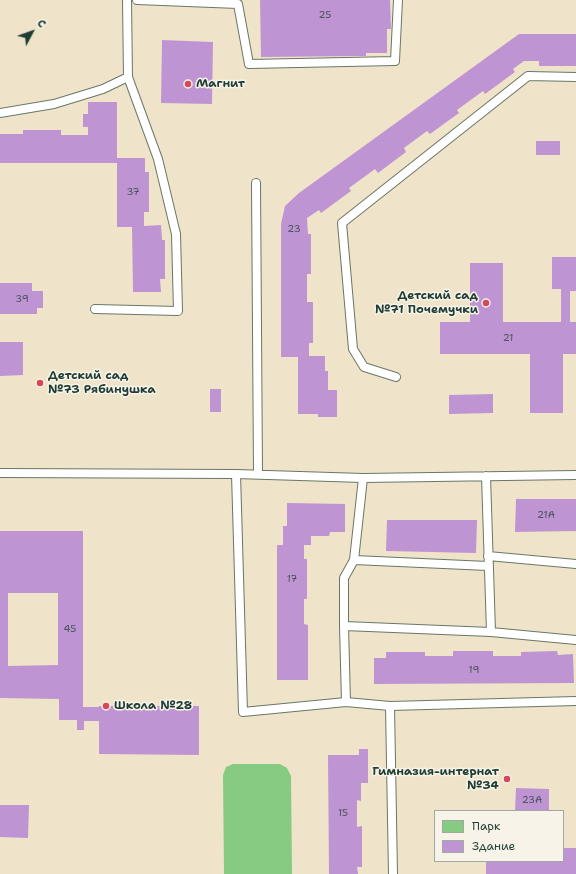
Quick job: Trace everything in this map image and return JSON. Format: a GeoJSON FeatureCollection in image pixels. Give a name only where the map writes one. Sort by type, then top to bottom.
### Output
{"type":"FeatureCollection","features":[{"type":"Feature","properties":{"kind":"lane"},"geometry":{"type":"LineString","coordinates":[[95,309],[178,311],[176,234],[158,159],[128,77],[127,0]]}},
{"type":"Feature","properties":{"kind":"lane"},"geometry":{"type":"LineString","coordinates":[[137,0],[238,4],[249,64],[395,61],[398,0]]}},
{"type":"Feature","properties":{"kind":"lane"},"geometry":{"type":"LineString","coordinates":[[396,377],[364,367],[353,349],[342,223],[528,76],[576,77]]}},
{"type":"Feature","properties":{"kind":"lane"},"geometry":{"type":"LineString","coordinates":[[0,113],[54,104],[103,90],[128,77]]}},
{"type":"Feature","properties":{"kind":"lane"},"geometry":{"type":"LineString","coordinates":[[256,183],[258,474]]}},
{"type":"Feature","properties":{"kind":"lane"},"geometry":{"type":"LineString","coordinates":[[0,473],[258,474],[363,478],[576,475]]}},
{"type":"Feature","properties":{"kind":"lane"},"geometry":{"type":"LineString","coordinates":[[236,474],[243,712],[346,702],[390,706],[576,701]]}},
{"type":"Feature","properties":{"kind":"lane"},"geometry":{"type":"LineString","coordinates":[[486,476],[491,632]]}},
{"type":"Feature","properties":{"kind":"lane"},"geometry":{"type":"LineString","coordinates":[[346,702],[344,578],[354,560],[363,478]]}},
{"type":"Feature","properties":{"kind":"lane"},"geometry":{"type":"LineString","coordinates":[[488,556],[576,564]]}},
{"type":"Feature","properties":{"kind":"lane"},"geometry":{"type":"LineString","coordinates":[[354,560],[488,566]]}},
{"type":"Feature","properties":{"kind":"lane"},"geometry":{"type":"LineString","coordinates":[[344,626],[491,632],[576,640]]}},
{"type":"Feature","properties":{"kind":"lane"},"geometry":{"type":"LineString","coordinates":[[390,706],[393,874]]}},
{"type":"Feature","properties":{"kind":"green space"},"geometry":{"type":"Polygon","coordinates":[[[233,764],[280,764],[287,768],[291,776],[292,874],[224,874],[223,775],[226,767],[233,764]]]}},
{"type":"Feature","properties":{"kind":"building"},"geometry":{"type":"Polygon","coordinates":[[[260,0],[390,0],[391,29],[387,29],[387,53],[366,53],[366,56],[261,57],[260,0]]]}},
{"type":"Feature","properties":{"kind":"building"},"geometry":{"type":"Polygon","coordinates":[[[519,34],[576,34],[576,66],[539,66],[539,61],[524,61],[513,69],[515,72],[485,94],[483,91],[457,110],[459,113],[430,134],[427,131],[404,148],[406,152],[378,173],[375,169],[349,188],[351,191],[321,213],[319,210],[307,218],[308,234],[311,234],[311,274],[307,274],[307,302],[313,302],[313,343],[309,343],[309,356],[325,356],[325,371],[328,371],[328,390],[337,390],[337,417],[318,417],[318,414],[298,414],[298,357],[281,357],[281,224],[285,206],[299,193],[519,34]]]}},
{"type":"Feature","properties":{"kind":"building"},"geometry":{"type":"Polygon","coordinates":[[[162,40],[213,42],[212,104],[161,103],[162,40]]]}},
{"type":"Feature","properties":{"kind":"building"},"geometry":{"type":"Polygon","coordinates":[[[88,102],[117,102],[117,158],[145,158],[145,172],[149,172],[149,212],[144,212],[144,226],[161,225],[162,240],[165,240],[165,279],[160,279],[161,292],[133,292],[132,227],[117,227],[117,163],[0,163],[0,134],[23,134],[23,130],[61,130],[61,135],[88,135],[88,127],[83,127],[83,114],[88,114],[88,102]]]}},
{"type":"Feature","properties":{"kind":"building"},"geometry":{"type":"Polygon","coordinates":[[[536,141],[560,141],[560,155],[536,155],[536,141]]]}},
{"type":"Feature","properties":{"kind":"building"},"geometry":{"type":"Polygon","coordinates":[[[552,257],[576,257],[576,291],[570,291],[570,322],[576,322],[576,354],[563,354],[563,413],[530,413],[530,354],[440,354],[440,322],[470,322],[470,263],[503,263],[503,322],[561,322],[561,289],[552,289],[552,257]]]}},
{"type":"Feature","properties":{"kind":"building"},"geometry":{"type":"Polygon","coordinates":[[[0,283],[32,283],[32,291],[43,291],[43,308],[37,308],[37,314],[0,314],[0,283]]]}},
{"type":"Feature","properties":{"kind":"building"},"geometry":{"type":"Polygon","coordinates":[[[0,342],[23,342],[23,375],[0,376],[0,342]]]}},
{"type":"Feature","properties":{"kind":"building"},"geometry":{"type":"Polygon","coordinates":[[[210,389],[221,389],[221,412],[210,412],[210,389]]]}},
{"type":"Feature","properties":{"kind":"building"},"geometry":{"type":"Polygon","coordinates":[[[493,394],[493,413],[449,414],[449,395],[493,394]]]}},
{"type":"Feature","properties":{"kind":"building"},"geometry":{"type":"Polygon","coordinates":[[[516,499],[576,499],[576,531],[515,532],[516,499]]]}},
{"type":"Feature","properties":{"kind":"building"},"geometry":{"type":"Polygon","coordinates":[[[287,503],[345,504],[345,532],[330,532],[329,536],[311,536],[311,545],[304,545],[304,559],[307,559],[307,599],[304,599],[304,624],[308,625],[308,680],[277,680],[277,545],[283,545],[283,526],[287,526],[287,503]]]}},
{"type":"Feature","properties":{"kind":"building"},"geometry":{"type":"Polygon","coordinates":[[[387,520],[477,520],[476,553],[386,551],[387,520]]]}},
{"type":"Feature","properties":{"kind":"building"},"geometry":{"type":"Polygon","coordinates":[[[0,531],[83,531],[83,707],[199,706],[199,755],[99,754],[99,721],[84,721],[84,730],[77,730],[77,720],[59,720],[59,699],[0,698],[0,531]],[[8,593],[8,666],[58,665],[58,593],[8,593]]]}},
{"type":"Feature","properties":{"kind":"building"},"geometry":{"type":"Polygon","coordinates":[[[453,651],[493,651],[493,656],[521,656],[521,652],[557,651],[558,655],[573,654],[574,683],[374,684],[374,658],[386,658],[386,652],[425,652],[425,656],[453,656],[453,651]]]}},
{"type":"Feature","properties":{"kind":"building"},"geometry":{"type":"Polygon","coordinates":[[[359,749],[368,749],[368,783],[361,783],[361,801],[357,800],[357,827],[362,826],[362,867],[357,867],[358,874],[329,874],[328,755],[359,755],[359,749]]]}},
{"type":"Feature","properties":{"kind":"building"},"geometry":{"type":"Polygon","coordinates":[[[516,788],[549,789],[549,810],[515,810],[516,788]]]}},
{"type":"Feature","properties":{"kind":"building"},"geometry":{"type":"Polygon","coordinates":[[[0,805],[29,805],[28,838],[0,837],[0,805]]]}},
{"type":"Feature","properties":{"kind":"building"},"geometry":{"type":"Polygon","coordinates":[[[564,848],[576,848],[576,874],[486,874],[486,862],[564,862],[564,848]]]}},
{"type":"Feature","properties":{"kind":"place","name":"Магнит"},"geometry":{"type":"Point","coordinates":[188,84]}},
{"type":"Feature","properties":{"kind":"place","name":"Детский сад №71 Почемучки"},"geometry":{"type":"Point","coordinates":[486,303]}},
{"type":"Feature","properties":{"kind":"place","name":"Детский сад №73 Рябинушка"},"geometry":{"type":"Point","coordinates":[40,383]}},
{"type":"Feature","properties":{"kind":"place","name":"Школа №28"},"geometry":{"type":"Point","coordinates":[106,706]}},
{"type":"Feature","properties":{"kind":"place","name":"Гимназия-интернат №34"},"geometry":{"type":"Point","coordinates":[507,779]}}]}
